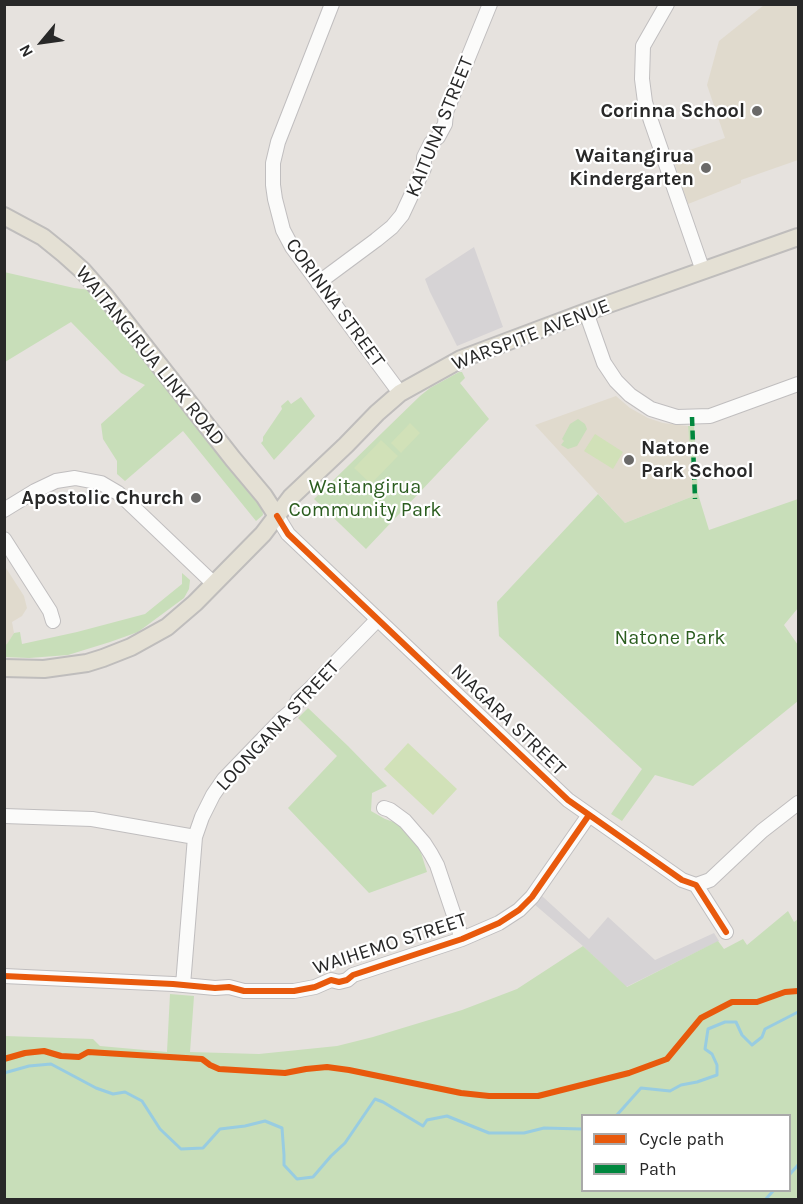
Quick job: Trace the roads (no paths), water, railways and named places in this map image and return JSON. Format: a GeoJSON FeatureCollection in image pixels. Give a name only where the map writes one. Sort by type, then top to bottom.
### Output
{"type":"FeatureCollection","features":[{"type":"Feature","properties":{"kind":"main road","name":"WAITANGIRUA LINK ROAD"},"geometry":{"type":"LineString","coordinates":[[4,216],[43,237],[83,272],[105,296],[264,496],[277,516]]}},
{"type":"Feature","properties":{"kind":"main road","name":"WARSPITE AVENUE"},"geometry":{"type":"LineString","coordinates":[[4,668],[44,669],[87,663],[118,653],[167,627],[263,534],[291,497],[377,413],[400,393],[461,359],[798,237]]}},
{"type":"Feature","properties":{"kind":"street","name":"CORINNA STREET"},"geometry":{"type":"LineString","coordinates":[[332,4],[275,151],[273,163],[275,199],[292,248],[400,393]]}},
{"type":"Feature","properties":{"kind":"street","name":"KAITUNA STREET"},"geometry":{"type":"LineString","coordinates":[[318,284],[392,227],[402,215],[424,168],[424,157],[445,124],[446,112],[490,4]]}},
{"type":"Feature","properties":{"kind":"street"},"geometry":{"type":"LineString","coordinates":[[667,4],[643,46],[642,79],[645,102],[703,271]]}},
{"type":"Feature","properties":{"kind":"street"},"geometry":{"type":"LineString","coordinates":[[586,312],[608,370],[630,395],[651,409],[677,417],[710,416],[798,384]]}},
{"type":"Feature","properties":{"kind":"street"},"geometry":{"type":"LineString","coordinates":[[4,510],[34,491],[56,481],[75,478],[101,483],[127,501],[213,583]]}},
{"type":"Feature","properties":{"kind":"street","name":"NIAGARA STREET"},"geometry":{"type":"LineString","coordinates":[[277,516],[288,534],[568,800],[682,880],[696,885]]}},
{"type":"Feature","properties":{"kind":"street"},"geometry":{"type":"LineString","coordinates":[[4,539],[50,611],[53,621]]}},
{"type":"Feature","properties":{"kind":"street","name":"LOONGANA STREET"},"geometry":{"type":"LineString","coordinates":[[183,985],[195,837],[213,795],[224,779],[294,709],[303,694],[377,620]]}},
{"type":"Feature","properties":{"kind":"street"},"geometry":{"type":"LineString","coordinates":[[726,932],[696,885],[711,880],[762,831],[798,803]]}},
{"type":"Feature","properties":{"kind":"street"},"geometry":{"type":"LineString","coordinates":[[384,808],[405,821],[431,854],[441,876],[462,939]]}},
{"type":"Feature","properties":{"kind":"street","name":"WAIHEMO STREET"},"geometry":{"type":"LineString","coordinates":[[4,976],[229,987],[244,992],[294,991],[315,987],[331,980],[339,982],[348,980],[353,975],[489,928],[519,910],[532,897],[589,815]]}},
{"type":"Feature","properties":{"kind":"street"},"geometry":{"type":"LineString","coordinates":[[4,816],[92,819],[195,837]]}},
{"type":"Feature","properties":{"kind":"waterway"},"geometry":{"type":"LineString","coordinates":[[618,1114],[641,1088],[670,1091],[681,1085],[717,1075],[717,1065],[712,1054],[705,1049],[708,1029],[725,1022],[736,1022],[742,1035],[752,1045],[762,1037],[765,1029],[798,1012]]}},
{"type":"Feature","properties":{"kind":"waterway"},"geometry":{"type":"LineString","coordinates":[[4,1073],[29,1066],[51,1064],[96,1088],[113,1094],[125,1092],[142,1101],[160,1129],[181,1149],[203,1148],[220,1129],[265,1121],[282,1128],[284,1165],[297,1179],[313,1177],[345,1143],[375,1099],[423,1126],[427,1120],[447,1116],[489,1133],[524,1133],[544,1128],[581,1129]]}},
{"type":"Feature","properties":{"kind":"waterway"},"geometry":{"type":"LineString","coordinates":[[791,1173],[798,1165]]}},
{"type":"Feature","properties":{"kind":"waterway"},"geometry":{"type":"LineString","coordinates":[[765,1200],[772,1192]]}},
{"type":"Feature","properties":{"kind":"place","name":"Corinna School"},"geometry":{"type":"Point","coordinates":[757,111]}},
{"type":"Feature","properties":{"kind":"place","name":"Waitangirua Kindergarten"},"geometry":{"type":"Point","coordinates":[706,168]}},
{"type":"Feature","properties":{"kind":"place","name":"Natone Park School"},"geometry":{"type":"Point","coordinates":[629,460]}},
{"type":"Feature","properties":{"kind":"place","name":"Apostolic Church"},"geometry":{"type":"Point","coordinates":[196,498]}},
{"type":"Feature","properties":{"kind":"park label","name":"Waitangirua Community Park"},"geometry":{"type":"Point","coordinates":[365,498]}},
{"type":"Feature","properties":{"kind":"park label","name":"Natone Park"},"geometry":{"type":"Point","coordinates":[670,638]}}]}
